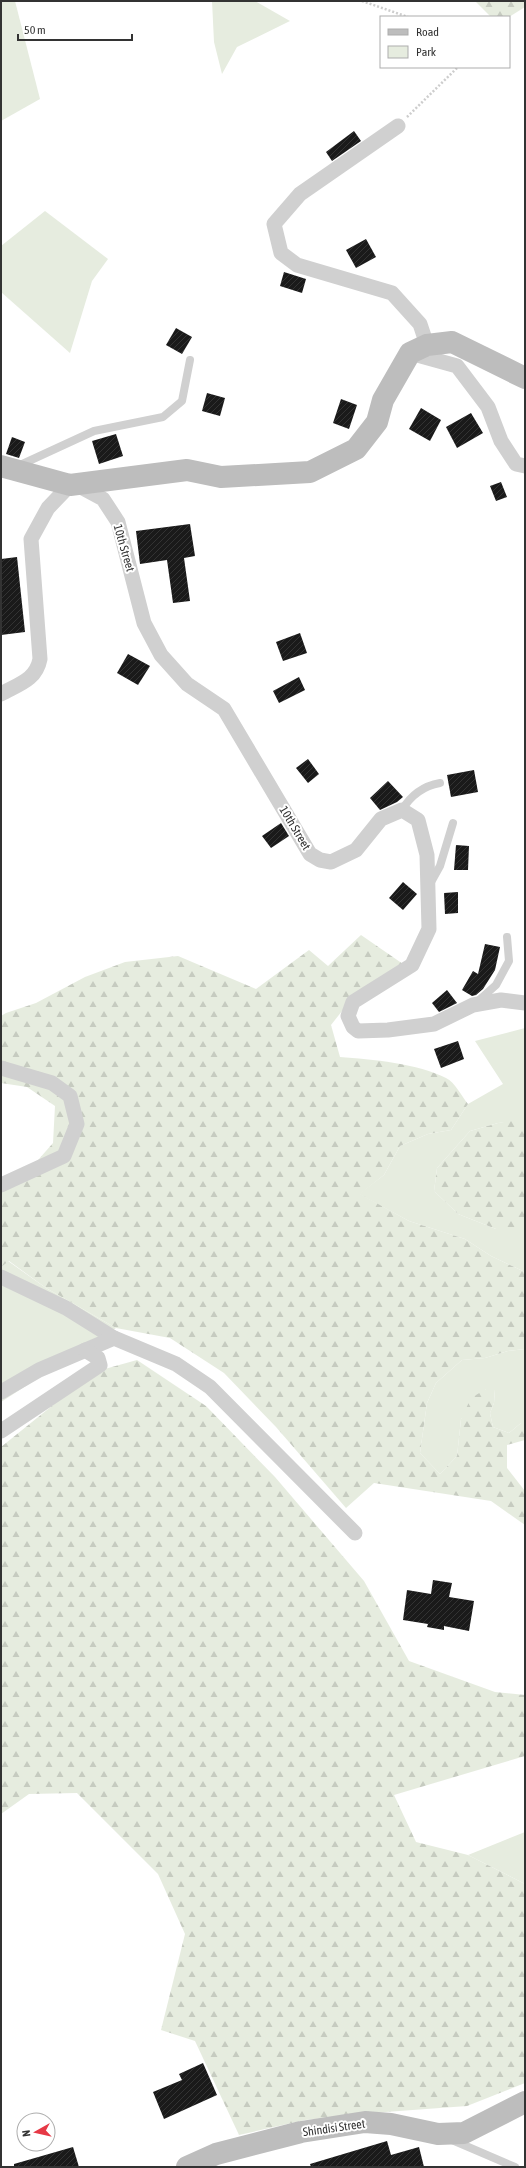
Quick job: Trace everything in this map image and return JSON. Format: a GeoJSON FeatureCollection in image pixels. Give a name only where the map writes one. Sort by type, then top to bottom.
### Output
{"type":"FeatureCollection","features":[{"type":"Feature","properties":{"kind":"street"},"geometry":{"type":"LineString","coordinates":[[6,468],[73,485],[186,470],[221,477],[310,472],[356,449],[377,422],[383,400],[418,349],[420,324],[392,293],[297,265],[281,253],[274,224],[300,194],[398,126]]}},
{"type":"Feature","properties":{"kind":"street"},"geometry":{"type":"LineString","coordinates":[[418,349],[452,342],[525,378]]}},
{"type":"Feature","properties":{"kind":"street"},"geometry":{"type":"LineString","coordinates":[[418,349],[457,366],[488,407],[501,441],[516,464],[525,466]]}},
{"type":"Feature","properties":{"kind":"street"},"geometry":{"type":"LineString","coordinates":[[1,694],[35,675],[38,668],[40,659],[31,540],[48,508],[73,485]]}},
{"type":"Feature","properties":{"kind":"street","name":"10th Street"},"geometry":{"type":"LineString","coordinates":[[73,485],[103,499],[118,522],[144,623],[161,655],[187,684],[224,709],[310,854],[320,860],[331,862],[356,850],[381,819],[402,810]]}},
{"type":"Feature","properties":{"kind":"street"},"geometry":{"type":"LineString","coordinates":[[402,810],[418,820],[427,855],[429,929],[412,965],[353,1002],[348,1016],[353,1027],[358,1031],[388,1030],[434,1024],[473,1005],[500,1000],[525,1003]]}},
{"type":"Feature","properties":{"kind":"street"},"geometry":{"type":"LineString","coordinates":[[1,1068],[52,1083],[70,1096],[76,1124],[64,1156],[1,1186]]}},
{"type":"Feature","properties":{"kind":"street"},"geometry":{"type":"LineString","coordinates":[[1,1277],[66,1308],[114,1338],[176,1364],[210,1387],[355,1533]]}},
{"type":"Feature","properties":{"kind":"street"},"geometry":{"type":"LineString","coordinates":[[1,1392],[39,1370],[114,1338]]}},
{"type":"Feature","properties":{"kind":"street"},"geometry":{"type":"LineString","coordinates":[[1,1431],[100,1365],[98,1358],[85,1350]]}},
{"type":"Feature","properties":{"kind":"street","name":"Shindisi Street"},"geometry":{"type":"LineString","coordinates":[[187,2167],[216,2154],[301,2132],[365,2122],[391,2124],[438,2134],[464,2133],[525,2102]]}},
{"type":"Feature","properties":{"kind":"lane"},"geometry":{"type":"LineString","coordinates":[[6,468],[94,431],[164,417],[182,401],[190,360]]}},
{"type":"Feature","properties":{"kind":"lane"},"geometry":{"type":"LineString","coordinates":[[402,810],[409,798],[429,785],[440,783]]}},
{"type":"Feature","properties":{"kind":"lane"},"geometry":{"type":"LineString","coordinates":[[429,886],[440,866],[453,823]]}},
{"type":"Feature","properties":{"kind":"lane"},"geometry":{"type":"LineString","coordinates":[[473,1005],[496,986],[509,961],[507,937]]}},
{"type":"Feature","properties":{"kind":"lane"},"geometry":{"type":"LineString","coordinates":[[438,2134],[516,2167]]}},
{"type":"Feature","properties":{"kind":"path"},"geometry":{"type":"LineString","coordinates":[[362,1],[405,16]]}},
{"type":"Feature","properties":{"kind":"path"},"geometry":{"type":"LineString","coordinates":[[398,126],[457,68]]}},
{"type":"Feature","properties":{"kind":"green space"},"geometry":{"type":"Polygon","coordinates":[[[1,1],[15,1],[40,99],[1,121],[1,1]]]}},
{"type":"Feature","properties":{"kind":"green space"},"geometry":{"type":"Polygon","coordinates":[[[212,1],[255,1],[290,21],[237,47],[222,74],[214,42],[212,1]]]}},
{"type":"Feature","properties":{"kind":"green space"},"geometry":{"type":"Polygon","coordinates":[[[475,1],[525,1],[525,7],[510,16],[490,16],[475,1]]]}},
{"type":"Feature","properties":{"kind":"green space"},"geometry":{"type":"Polygon","coordinates":[[[45,211],[108,259],[92,281],[70,353],[1,292],[1,246],[45,211]]]}},
{"type":"Feature","properties":{"kind":"green space"},"geometry":{"type":"Polygon","coordinates":[[[361,935],[403,964],[346,1006],[331,1025],[340,1057],[394,1063],[435,1073],[449,1080],[468,1104],[451,1130],[428,1134],[400,1146],[384,1175],[360,1194],[409,1221],[465,1239],[491,1256],[525,1272],[525,1349],[508,1351],[485,1358],[462,1360],[436,1383],[427,1403],[420,1453],[440,1474],[457,1456],[461,1419],[471,1398],[486,1389],[495,1389],[494,1403],[490,1413],[493,1427],[509,1433],[521,1423],[525,1423],[525,1440],[507,1445],[507,1468],[525,1491],[525,1525],[491,1501],[374,1483],[346,1508],[276,1427],[224,1373],[170,1338],[116,1328],[46,1288],[9,1261],[1,1267],[1,1186],[24,1176],[53,1143],[55,1106],[27,1087],[1,1083],[1,1016],[36,1003],[85,977],[125,962],[178,956],[256,989],[309,950],[328,966],[361,935]]]}},
{"type":"Feature","properties":{"kind":"green space"},"geometry":{"type":"Polygon","coordinates":[[[525,1028],[525,1120],[498,1123],[470,1131],[437,1168],[434,1191],[458,1214],[496,1229],[525,1229],[525,1272],[491,1256],[465,1239],[409,1221],[359,1194],[384,1175],[400,1146],[428,1134],[451,1130],[468,1104],[503,1084],[475,1041],[525,1028]]]}},
{"type":"Feature","properties":{"kind":"green space"},"geometry":{"type":"Polygon","coordinates":[[[523,1119],[525,1120],[525,1229],[496,1229],[458,1214],[434,1191],[437,1168],[470,1131],[498,1123],[523,1119]]]}},
{"type":"Feature","properties":{"kind":"green space"},"geometry":{"type":"Polygon","coordinates":[[[8,1261],[46,1288],[116,1328],[1,1402],[1,1267],[8,1261]]]}},
{"type":"Feature","properties":{"kind":"green space"},"geometry":{"type":"Polygon","coordinates":[[[525,1349],[525,1423],[521,1423],[509,1433],[493,1427],[490,1413],[494,1403],[495,1390],[486,1389],[461,1419],[457,1456],[440,1474],[420,1453],[427,1403],[436,1383],[462,1360],[485,1358],[508,1351],[525,1349]]]}},
{"type":"Feature","properties":{"kind":"green space"},"geometry":{"type":"Polygon","coordinates":[[[137,1360],[206,1406],[275,1477],[364,1581],[409,1661],[495,1692],[525,1695],[525,1756],[394,1795],[416,1842],[468,1855],[525,1884],[525,2083],[467,2106],[372,2113],[305,2120],[239,2135],[195,2041],[161,2030],[185,1934],[158,1874],[77,1793],[29,1794],[1,1814],[1,1447],[94,1372],[137,1360]]]}},
{"type":"Feature","properties":{"kind":"green space"},"geometry":{"type":"Polygon","coordinates":[[[525,1832],[525,1884],[468,1855],[525,1832]]]}},
{"type":"Feature","properties":{"kind":"building"},"geometry":{"type":"Polygon","coordinates":[[[354,131],[361,141],[332,161],[326,152],[354,131]]]}},
{"type":"Feature","properties":{"kind":"building"},"geometry":{"type":"Polygon","coordinates":[[[366,239],[376,257],[356,268],[346,250],[366,239]]]}},
{"type":"Feature","properties":{"kind":"building"},"geometry":{"type":"Polygon","coordinates":[[[284,272],[306,279],[302,293],[280,286],[284,272]]]}},
{"type":"Feature","properties":{"kind":"building"},"geometry":{"type":"Polygon","coordinates":[[[176,328],[192,337],[182,354],[166,345],[176,328]]]}},
{"type":"Feature","properties":{"kind":"building"},"geometry":{"type":"Polygon","coordinates":[[[207,393],[225,398],[220,416],[202,411],[207,393]]]}},
{"type":"Feature","properties":{"kind":"building"},"geometry":{"type":"Polygon","coordinates":[[[341,399],[357,405],[349,429],[333,423],[341,399]]]}},
{"type":"Feature","properties":{"kind":"building"},"geometry":{"type":"Polygon","coordinates":[[[421,408],[441,420],[430,441],[409,429],[421,408]]]}},
{"type":"Feature","properties":{"kind":"building"},"geometry":{"type":"Polygon","coordinates":[[[471,413],[483,433],[457,448],[446,427],[471,413]]]}},
{"type":"Feature","properties":{"kind":"building"},"geometry":{"type":"Polygon","coordinates":[[[116,434],[123,456],[99,464],[92,441],[116,434]]]}},
{"type":"Feature","properties":{"kind":"building"},"geometry":{"type":"Polygon","coordinates":[[[12,437],[25,442],[19,458],[6,454],[12,437]]]}},
{"type":"Feature","properties":{"kind":"building"},"geometry":{"type":"Polygon","coordinates":[[[501,482],[507,497],[496,501],[490,486],[501,482]]]}},
{"type":"Feature","properties":{"kind":"building"},"geometry":{"type":"Polygon","coordinates":[[[190,524],[195,556],[184,558],[190,601],[173,603],[167,560],[140,564],[136,531],[190,524]]]}},
{"type":"Feature","properties":{"kind":"building"},"geometry":{"type":"Polygon","coordinates":[[[17,557],[25,632],[1,635],[1,559],[17,557]]]}},
{"type":"Feature","properties":{"kind":"building"},"geometry":{"type":"Polygon","coordinates":[[[300,633],[307,653],[283,661],[276,642],[300,633]]]}},
{"type":"Feature","properties":{"kind":"building"},"geometry":{"type":"Polygon","coordinates":[[[128,654],[150,666],[138,685],[117,673],[128,654]]]}},
{"type":"Feature","properties":{"kind":"building"},"geometry":{"type":"Polygon","coordinates":[[[299,677],[305,690],[279,703],[273,691],[299,677]]]}},
{"type":"Feature","properties":{"kind":"building"},"geometry":{"type":"Polygon","coordinates":[[[308,759],[319,774],[308,783],[296,768],[308,759]]]}},
{"type":"Feature","properties":{"kind":"building"},"geometry":{"type":"Polygon","coordinates":[[[474,770],[478,792],[451,797],[447,775],[474,770]]]}},
{"type":"Feature","properties":{"kind":"building"},"geometry":{"type":"Polygon","coordinates":[[[388,781],[403,797],[397,802],[380,810],[370,798],[388,781]]]}},
{"type":"Feature","properties":{"kind":"building"},"geometry":{"type":"Polygon","coordinates":[[[281,823],[289,836],[271,848],[262,836],[281,823]]]}},
{"type":"Feature","properties":{"kind":"building"},"geometry":{"type":"Polygon","coordinates":[[[456,845],[469,846],[468,870],[454,870],[456,845]]]}},
{"type":"Feature","properties":{"kind":"building"},"geometry":{"type":"Polygon","coordinates":[[[403,882],[417,894],[403,910],[389,898],[403,882]]]}},
{"type":"Feature","properties":{"kind":"building"},"geometry":{"type":"Polygon","coordinates":[[[458,892],[458,913],[445,914],[444,893],[458,892]]]}},
{"type":"Feature","properties":{"kind":"building"},"geometry":{"type":"Polygon","coordinates":[[[485,944],[500,947],[495,970],[483,989],[476,995],[472,996],[462,990],[473,971],[478,974],[485,944]]]}},
{"type":"Feature","properties":{"kind":"building"},"geometry":{"type":"Polygon","coordinates":[[[447,990],[457,1003],[439,1012],[432,1003],[447,990]]]}},
{"type":"Feature","properties":{"kind":"building"},"geometry":{"type":"Polygon","coordinates":[[[458,1041],[464,1059],[441,1068],[434,1049],[458,1041]]]}},
{"type":"Feature","properties":{"kind":"building"},"geometry":{"type":"Polygon","coordinates":[[[433,1580],[452,1583],[449,1597],[474,1601],[469,1631],[444,1626],[444,1630],[427,1627],[428,1624],[403,1620],[407,1590],[431,1594],[433,1580]]]}},
{"type":"Feature","properties":{"kind":"building"},"geometry":{"type":"Polygon","coordinates":[[[203,2063],[217,2095],[164,2119],[153,2092],[182,2080],[179,2074],[203,2063]]]}},
{"type":"Feature","properties":{"kind":"building"},"geometry":{"type":"Polygon","coordinates":[[[387,2141],[391,2155],[419,2147],[424,2167],[311,2167],[310,2164],[387,2141]]]}},
{"type":"Feature","properties":{"kind":"building"},"geometry":{"type":"Polygon","coordinates":[[[73,2147],[79,2167],[14,2167],[14,2164],[73,2147]]]}}]}
